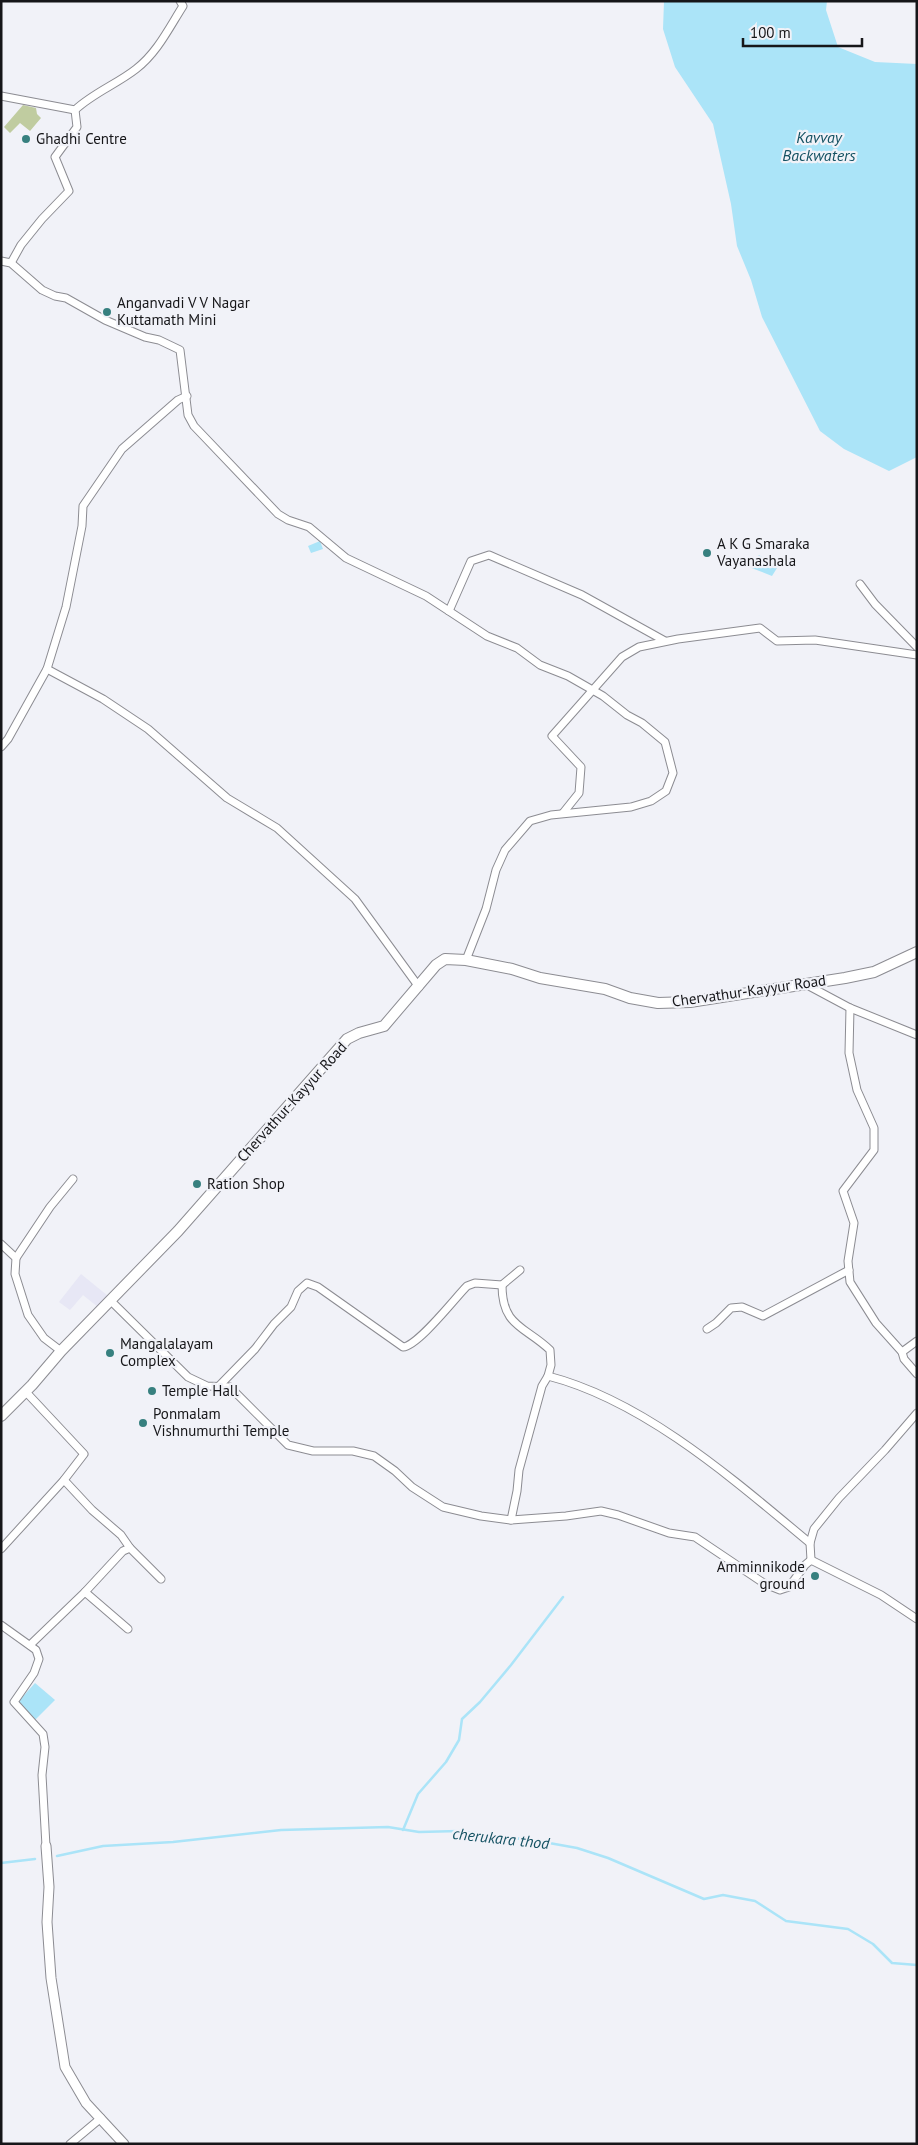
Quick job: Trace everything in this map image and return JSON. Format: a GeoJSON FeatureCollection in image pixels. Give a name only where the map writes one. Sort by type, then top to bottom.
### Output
{"type":"FeatureCollection","features":[{"type":"Feature","properties":{"kind":"main road","name":"Chervathur-Kayyur Road"},"geometry":{"type":"LineString","coordinates":[[1,1416],[26,1392],[61,1350],[178,1231],[347,1039],[359,1033],[384,1026],[436,965],[446,959],[466,960],[512,969],[540,978],[605,989],[630,998],[658,1003],[690,1002],[807,985],[874,972],[917,952]]}},
{"type":"Feature","properties":{"kind":"street"},"geometry":{"type":"LineString","coordinates":[[75,110],[84,101],[138,68],[154,51],[183,6],[180,1]]}},
{"type":"Feature","properties":{"kind":"street"},"geometry":{"type":"LineString","coordinates":[[1,96],[75,110]]}},
{"type":"Feature","properties":{"kind":"street"},"geometry":{"type":"LineString","coordinates":[[11,263],[36,225],[69,191],[55,157],[77,127],[75,110]]}},
{"type":"Feature","properties":{"kind":"street"},"geometry":{"type":"LineString","coordinates":[[1,261],[11,263],[42,290],[55,296],[66,298],[105,320],[180,350],[188,415],[194,426],[278,514],[288,520],[309,527],[346,558],[416,590],[487,636],[517,648],[540,665],[568,676],[642,723],[665,742],[673,773],[666,791],[651,801],[631,807],[563,813],[530,821],[505,850],[496,870],[486,909],[466,960]]}},
{"type":"Feature","properties":{"kind":"street"},"geometry":{"type":"LineString","coordinates":[[1,747],[8,739],[47,669],[66,607],[82,526],[83,506],[122,449],[178,400],[187,396]]}},
{"type":"Feature","properties":{"kind":"street"},"geometry":{"type":"LineString","coordinates":[[449,611],[470,561],[489,554],[582,595],[665,642]]}},
{"type":"Feature","properties":{"kind":"street"},"geometry":{"type":"LineString","coordinates":[[860,584],[875,604],[917,647]]}},
{"type":"Feature","properties":{"kind":"street"},"geometry":{"type":"LineString","coordinates":[[563,813],[579,793],[582,767],[552,736],[622,657],[639,647],[760,628],[777,641],[815,640],[917,655]]}},
{"type":"Feature","properties":{"kind":"street"},"geometry":{"type":"LineString","coordinates":[[47,669],[103,699],[148,729],[227,798],[277,828],[355,898],[419,987]]}},
{"type":"Feature","properties":{"kind":"street"},"geometry":{"type":"LineString","coordinates":[[807,985],[850,1008],[917,1035]]}},
{"type":"Feature","properties":{"kind":"street"},"geometry":{"type":"LineString","coordinates":[[850,1008],[849,1053],[856,1090],[874,1128],[874,1150],[843,1191],[854,1222],[848,1261],[850,1282],[870,1314],[902,1352],[904,1359],[917,1374]]}},
{"type":"Feature","properties":{"kind":"street"},"geometry":{"type":"LineString","coordinates":[[61,1350],[44,1338],[28,1315],[15,1274],[16,1258],[50,1206],[73,1179]]}},
{"type":"Feature","properties":{"kind":"street"},"geometry":{"type":"LineString","coordinates":[[1,1244],[16,1258]]}},
{"type":"Feature","properties":{"kind":"street"},"geometry":{"type":"LineString","coordinates":[[218,1387],[255,1349],[274,1324],[291,1307],[298,1291],[307,1283],[318,1287],[403,1348],[420,1339],[467,1286],[475,1283],[502,1285],[520,1270]]}},
{"type":"Feature","properties":{"kind":"street"},"geometry":{"type":"LineString","coordinates":[[707,1329],[731,1308],[742,1307],[763,1316],[778,1310],[808,1291],[849,1270]]}},
{"type":"Feature","properties":{"kind":"street"},"geometry":{"type":"LineString","coordinates":[[502,1285],[502,1301],[508,1316],[529,1335],[538,1338],[550,1350],[551,1365],[548,1376],[542,1386],[519,1470],[511,1520]]}},
{"type":"Feature","properties":{"kind":"street"},"geometry":{"type":"LineString","coordinates":[[111,1300],[188,1377],[206,1386],[230,1387],[288,1445],[313,1451],[353,1452],[374,1456],[412,1487],[443,1507],[481,1516],[511,1520],[601,1511],[618,1515],[669,1533],[695,1537],[765,1584],[780,1590],[789,1587],[811,1560]]}},
{"type":"Feature","properties":{"kind":"street"},"geometry":{"type":"LineString","coordinates":[[902,1352],[917,1341]]}},
{"type":"Feature","properties":{"kind":"street"},"geometry":{"type":"LineString","coordinates":[[548,1376],[576,1383],[648,1420],[729,1476],[810,1543]]}},
{"type":"Feature","properties":{"kind":"street"},"geometry":{"type":"LineString","coordinates":[[1,1549],[64,1480],[84,1454],[26,1392]]}},
{"type":"Feature","properties":{"kind":"street"},"geometry":{"type":"LineString","coordinates":[[811,1560],[810,1543],[814,1529],[839,1498],[886,1450],[917,1413]]}},
{"type":"Feature","properties":{"kind":"street"},"geometry":{"type":"LineString","coordinates":[[64,1480],[92,1510],[121,1535],[130,1548],[160,1579]]}},
{"type":"Feature","properties":{"kind":"street"},"geometry":{"type":"LineString","coordinates":[[30,1645],[124,1551],[130,1548]]}},
{"type":"Feature","properties":{"kind":"street"},"geometry":{"type":"LineString","coordinates":[[811,1560],[881,1595],[917,1620]]}},
{"type":"Feature","properties":{"kind":"street"},"geometry":{"type":"LineString","coordinates":[[85,1592],[128,1629]]}},
{"type":"Feature","properties":{"kind":"street"},"geometry":{"type":"LineString","coordinates":[[1,1624],[36,1650],[39,1659],[34,1673],[14,1702],[43,1734],[45,1747],[42,1775],[49,1887],[47,1922],[51,1978],[65,2067],[86,2103],[124,2144]]}},
{"type":"Feature","properties":{"kind":"street"},"geometry":{"type":"LineString","coordinates":[[70,2144],[101,2118]]}},
{"type":"Feature","properties":{"kind":"shaded area"},"geometry":{"type":"Polygon","coordinates":[[[81,1274],[108,1296],[98,1307],[83,1295],[70,1310],[59,1302],[81,1274]]]}},
{"type":"Feature","properties":{"kind":"green space"},"geometry":{"type":"Polygon","coordinates":[[[23,105],[36,108],[37,114],[41,118],[30,131],[20,123],[10,133],[4,127],[23,105]]]}},
{"type":"Feature","properties":{"kind":"water","name":"Kavvay Backwaters"},"geometry":{"type":"Polygon","coordinates":[[[664,1],[827,1],[826,10],[838,47],[875,62],[917,64],[917,457],[889,471],[844,449],[820,431],[762,317],[751,280],[737,246],[731,204],[713,124],[675,67],[663,29],[664,1]]]}},
{"type":"Feature","properties":{"kind":"water"},"geometry":{"type":"Polygon","coordinates":[[[320,541],[323,549],[311,553],[308,546],[320,541]]]}},
{"type":"Feature","properties":{"kind":"water"},"geometry":{"type":"Polygon","coordinates":[[[759,555],[777,568],[772,576],[749,567],[759,555]]]}},
{"type":"Feature","properties":{"kind":"water"},"geometry":{"type":"Polygon","coordinates":[[[35,1683],[55,1700],[35,1720],[18,1702],[35,1683]]]}},
{"type":"Feature","properties":{"kind":"waterway"},"geometry":{"type":"LineString","coordinates":[[403,1830],[418,1794],[446,1762],[459,1740],[462,1719],[480,1702],[511,1665],[563,1597]]}},
{"type":"Feature","properties":{"kind":"waterway","name":"cherukara thod"},"geometry":{"type":"LineString","coordinates":[[57,1856],[103,1846],[173,1842],[281,1830],[388,1827],[419,1832],[459,1831],[538,1841],[577,1848],[608,1858],[704,1899],[723,1895],[755,1901],[786,1921],[848,1929],[873,1944],[892,1963],[917,1965]]}},
{"type":"Feature","properties":{"kind":"waterway"},"geometry":{"type":"LineString","coordinates":[[1,1863],[35,1859]]}},
{"type":"Feature","properties":{"kind":"place","name":"Ghadhi Centre"},"geometry":{"type":"Point","coordinates":[26,139]}},
{"type":"Feature","properties":{"kind":"place","name":"Anganvadi V V Nagar Kuttamath Mini"},"geometry":{"type":"Point","coordinates":[107,312]}},
{"type":"Feature","properties":{"kind":"place","name":"A K G Smaraka Vayanashala"},"geometry":{"type":"Point","coordinates":[707,553]}},
{"type":"Feature","properties":{"kind":"place","name":"Ration Shop"},"geometry":{"type":"Point","coordinates":[197,1184]}},
{"type":"Feature","properties":{"kind":"place","name":"Mangalalayam Complex"},"geometry":{"type":"Point","coordinates":[110,1353]}},
{"type":"Feature","properties":{"kind":"place","name":"Temple Hall"},"geometry":{"type":"Point","coordinates":[152,1391]}},
{"type":"Feature","properties":{"kind":"place","name":"Ponmalam Vishnumurthi Temple"},"geometry":{"type":"Point","coordinates":[143,1423]}},
{"type":"Feature","properties":{"kind":"place","name":"Amminnikode ground"},"geometry":{"type":"Point","coordinates":[815,1576]}}]}
